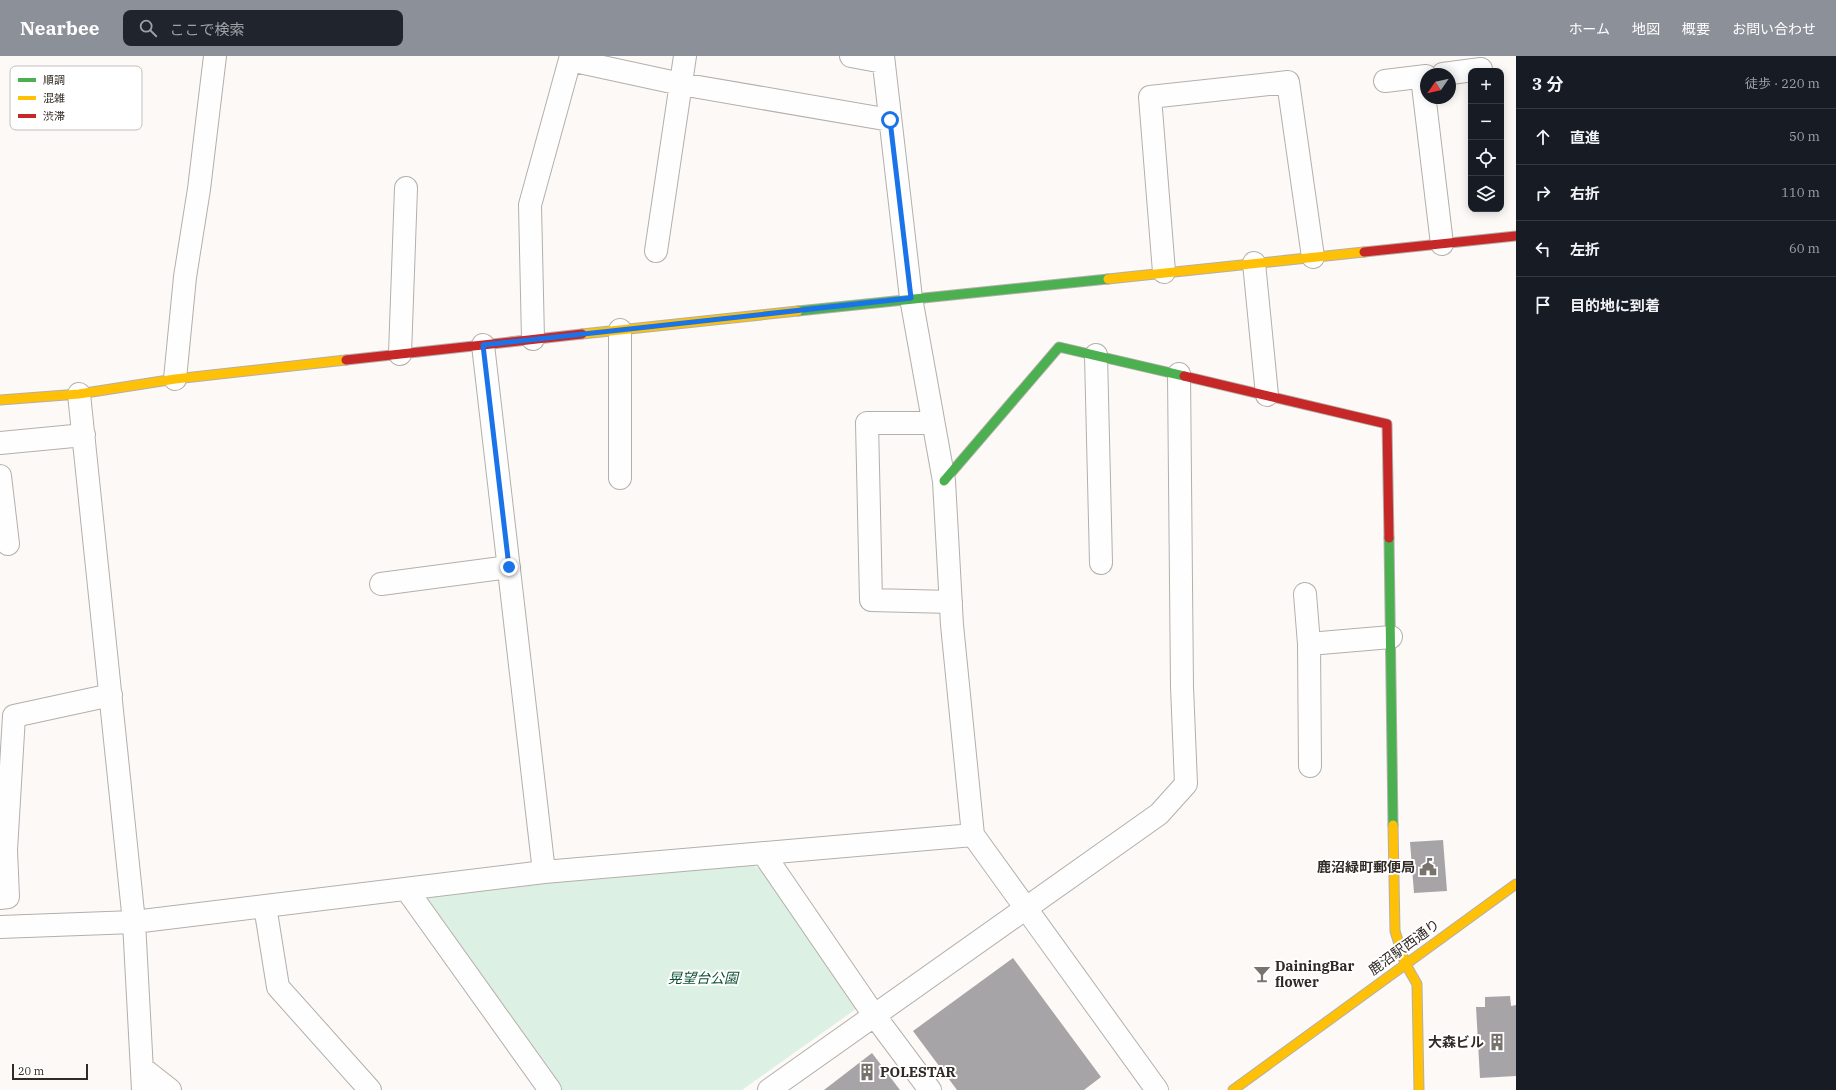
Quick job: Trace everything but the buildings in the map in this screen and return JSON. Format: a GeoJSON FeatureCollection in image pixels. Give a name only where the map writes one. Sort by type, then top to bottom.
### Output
{"type":"FeatureCollection","features":[{"type":"Feature","properties":{"kind":"street"},"geometry":{"type":"LineString","coordinates":[[175,379],[185,277],[199,189],[215,56]]}},
{"type":"Feature","properties":{"kind":"street"},"geometry":{"type":"LineString","coordinates":[[656,252],[685,56]]}},
{"type":"Feature","properties":{"kind":"street"},"geometry":{"type":"LineString","coordinates":[[851,56],[883,59],[911,298],[944,481],[951,602],[973,836],[1157,1090]]}},
{"type":"Feature","properties":{"kind":"street"},"geometry":{"type":"LineString","coordinates":[[534,339],[530,205],[570,58],[681,84],[890,120]]}},
{"type":"Feature","properties":{"kind":"street"},"geometry":{"type":"LineString","coordinates":[[1456,72],[1468,71]]}},
{"type":"Feature","properties":{"kind":"street"},"geometry":{"type":"LineString","coordinates":[[1385,81],[1420,77]]}},
{"type":"Feature","properties":{"kind":"street"},"geometry":{"type":"LineString","coordinates":[[1164,272],[1150,97],[1288,82],[1313,257]]}},
{"type":"Feature","properties":{"kind":"street"},"geometry":{"type":"LineString","coordinates":[[1432,104],[1442,244]]}},
{"type":"Feature","properties":{"kind":"street"},"geometry":{"type":"LineString","coordinates":[[400,354],[406,188]]}},
{"type":"Feature","properties":{"kind":"street"},"geometry":{"type":"LineString","coordinates":[[0,400],[79,394],[175,379],[911,298],[1516,236]]}},
{"type":"Feature","properties":{"kind":"street"},"geometry":{"type":"LineString","coordinates":[[1254,263],[1267,395]]}},
{"type":"Feature","properties":{"kind":"street"},"geometry":{"type":"LineString","coordinates":[[620,330],[620,478]]}},
{"type":"Feature","properties":{"kind":"street"},"geometry":{"type":"LineString","coordinates":[[483,345],[544,872]]}},
{"type":"Feature","properties":{"kind":"street"},"geometry":{"type":"LineString","coordinates":[[944,481],[1059,347],[1387,424],[1395,931],[1405,963],[1417,984],[1419,1090]]}},
{"type":"Feature","properties":{"kind":"street"},"geometry":{"type":"LineString","coordinates":[[1096,356],[1101,563]]}},
{"type":"Feature","properties":{"kind":"street"},"geometry":{"type":"LineString","coordinates":[[769,1090],[1159,814],[1186,784],[1182,687],[1179,374]]}},
{"type":"Feature","properties":{"kind":"street"},"geometry":{"type":"LineString","coordinates":[[79,394],[134,922],[143,1090]]}},
{"type":"Feature","properties":{"kind":"street"},"geometry":{"type":"LineString","coordinates":[[933,423],[867,423],[871,600],[951,602]]}},
{"type":"Feature","properties":{"kind":"street"},"geometry":{"type":"LineString","coordinates":[[0,443],[84,435]]}},
{"type":"Feature","properties":{"kind":"street"},"geometry":{"type":"LineString","coordinates":[[0,476],[8,544]]}},
{"type":"Feature","properties":{"kind":"street"},"geometry":{"type":"LineString","coordinates":[[381,584],[509,567]]}},
{"type":"Feature","properties":{"kind":"street"},"geometry":{"type":"LineString","coordinates":[[1305,594],[1309,644],[1310,766]]}},
{"type":"Feature","properties":{"kind":"street"},"geometry":{"type":"LineString","coordinates":[[1309,644],[1391,637]]}},
{"type":"Feature","properties":{"kind":"street"},"geometry":{"type":"LineString","coordinates":[[0,898],[8,898],[6,850],[7,710],[111,695]]}},
{"type":"Feature","properties":{"kind":"street"},"geometry":{"type":"LineString","coordinates":[[0,928],[134,922],[407,890],[544,872],[973,836]]}},
{"type":"Feature","properties":{"kind":"street"},"geometry":{"type":"LineString","coordinates":[[763,854],[874,1015],[930,1090]]}},
{"type":"Feature","properties":{"kind":"street","name":"鹿沼駅西通り"},"geometry":{"type":"LineString","coordinates":[[1232,1090],[1405,963],[1516,884]]}},
{"type":"Feature","properties":{"kind":"street"},"geometry":{"type":"LineString","coordinates":[[407,890],[550,1090]]}},
{"type":"Feature","properties":{"kind":"street"},"geometry":{"type":"LineString","coordinates":[[265,906],[278,987],[360,1086]]}},
{"type":"Feature","properties":{"kind":"street"},"geometry":{"type":"LineString","coordinates":[[142,1068],[170,1090]]}},
{"type":"Feature","properties":{"kind":"green space","name":"晃望台公園"},"geometry":{"type":"Polygon","coordinates":[[[747,863],[766,871],[860,1006],[742,1090],[558,1090],[427,907],[428,895],[586,876],[747,863]]]}},
{"type":"Feature","properties":{"kind":"traffic: fast"},"geometry":{"type":"LineString","coordinates":[[798,311],[1108,279]]}},
{"type":"Feature","properties":{"kind":"traffic: fast"},"geometry":{"type":"LineString","coordinates":[[944,481],[1059,347],[1184,376]]}},
{"type":"Feature","properties":{"kind":"traffic: fast"},"geometry":{"type":"LineString","coordinates":[[1389,538],[1393,825]]}},
{"type":"Feature","properties":{"kind":"traffic: slow"},"geometry":{"type":"LineString","coordinates":[[1108,279],[1364,252]]}},
{"type":"Feature","properties":{"kind":"traffic: slow"},"geometry":{"type":"LineString","coordinates":[[582,334],[798,311]]}},
{"type":"Feature","properties":{"kind":"traffic: slow"},"geometry":{"type":"LineString","coordinates":[[0,400],[79,394],[175,379],[346,360]]}},
{"type":"Feature","properties":{"kind":"traffic: slow"},"geometry":{"type":"LineString","coordinates":[[1393,825],[1395,931],[1405,963],[1417,984],[1419,1090]]}},
{"type":"Feature","properties":{"kind":"traffic: slow"},"geometry":{"type":"LineString","coordinates":[[1233,1090],[1516,884]]}},
{"type":"Feature","properties":{"kind":"traffic: jam"},"geometry":{"type":"LineString","coordinates":[[1364,252],[1516,236]]}},
{"type":"Feature","properties":{"kind":"traffic: jam"},"geometry":{"type":"LineString","coordinates":[[346,360],[582,334]]}},
{"type":"Feature","properties":{"kind":"traffic: jam"},"geometry":{"type":"LineString","coordinates":[[1184,376],[1387,424],[1389,538]]}},
{"type":"Feature","properties":{"kind":"place","name":"鹿沼緑町郵便局"},"geometry":{"type":"Point","coordinates":[1428,867]}},
{"type":"Feature","properties":{"kind":"place","name":"DainingBar flower"},"geometry":{"type":"Point","coordinates":[1262,974]}},
{"type":"Feature","properties":{"kind":"place","name":"大森ビル"},"geometry":{"type":"Point","coordinates":[1497,1042]}},
{"type":"Feature","properties":{"kind":"place","name":"POLESTAR"},"geometry":{"type":"Point","coordinates":[867,1072]}},
{"type":"Feature","properties":{"kind":"route"},"geometry":{"type":"LineString","coordinates":[[509,567],[483,345],[911,298],[890,120]]}}]}
